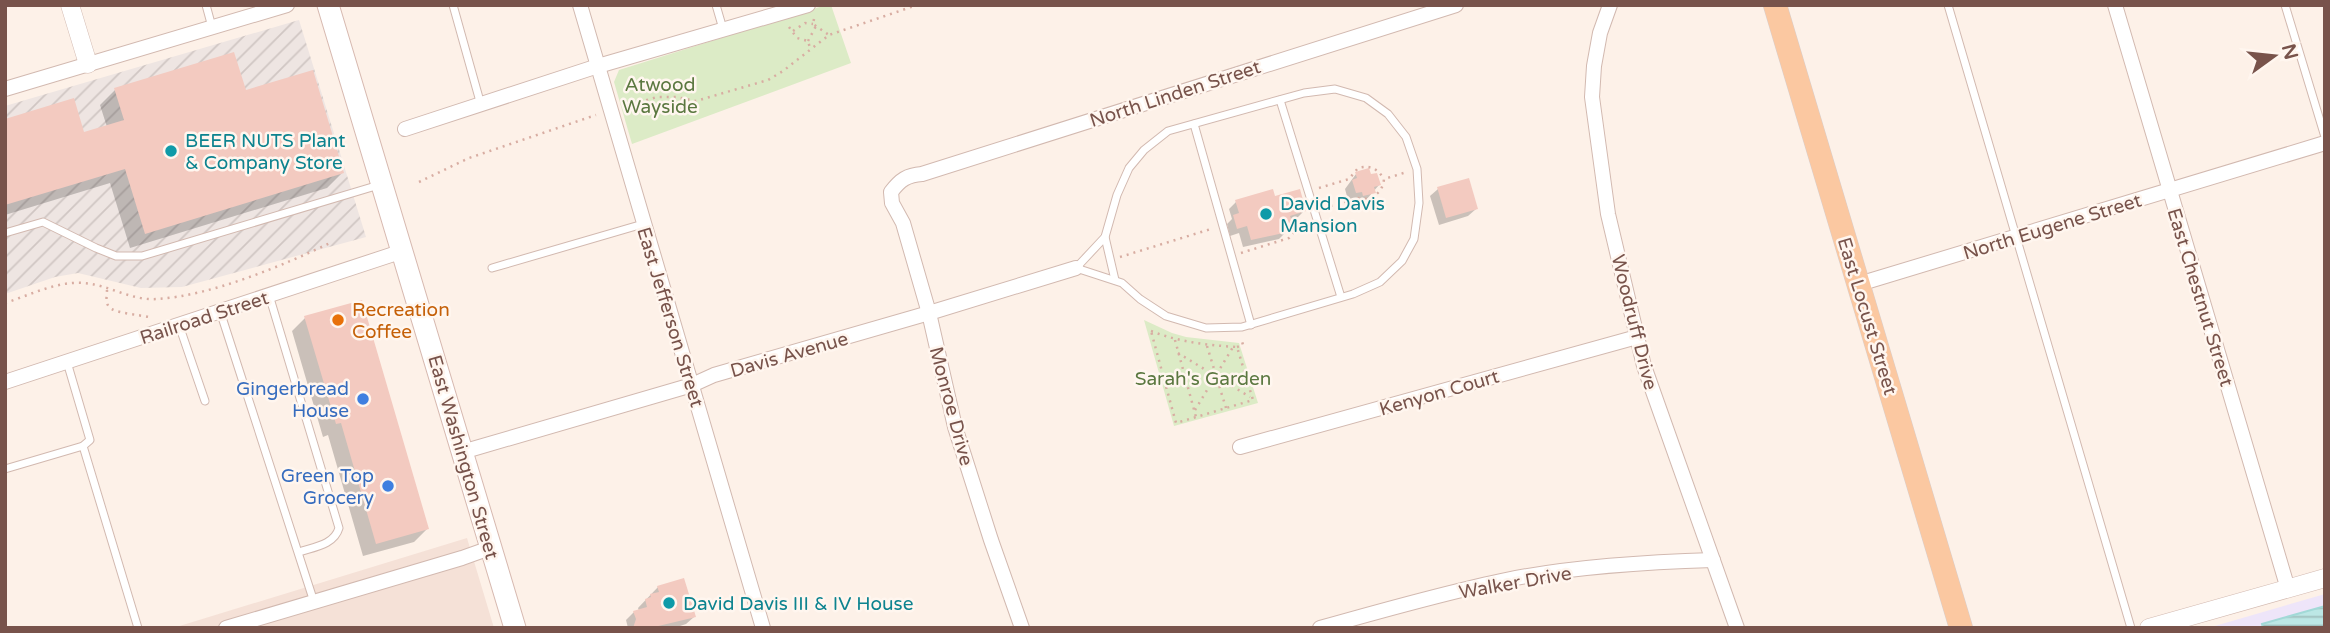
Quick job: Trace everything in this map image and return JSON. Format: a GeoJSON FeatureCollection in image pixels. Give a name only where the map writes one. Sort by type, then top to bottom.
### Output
{"type":"FeatureCollection","features":[{"type":"Feature","properties":{"kind":"main road","name":"East Washington Street"},"geometry":{"type":"LineString","coordinates":[[328,5],[515,628]]}},
{"type":"Feature","properties":{"kind":"main road","name":"East Locust Street"},"geometry":{"type":"LineString","coordinates":[[1775,5],[1961,628]]}},
{"type":"Feature","properties":{"kind":"street"},"geometry":{"type":"LineString","coordinates":[[71,5],[88,64]]}},
{"type":"Feature","properties":{"kind":"street"},"geometry":{"type":"LineString","coordinates":[[5,89],[287,5]]}},
{"type":"Feature","properties":{"kind":"street","name":"East Jefferson Street"},"geometry":{"type":"LineString","coordinates":[[580,5],[763,628]]}},
{"type":"Feature","properties":{"kind":"street","name":"North Linden Street"},"geometry":{"type":"LineString","coordinates":[[897,185],[913,174],[922,174],[1456,5]]}},
{"type":"Feature","properties":{"kind":"street","name":"Woodruff Drive"},"geometry":{"type":"LineString","coordinates":[[1610,5],[1600,33],[1592,97],[1608,214],[1637,337],[1659,412],[1737,628]]}},
{"type":"Feature","properties":{"kind":"street","name":"East Chestnut Street"},"geometry":{"type":"LineString","coordinates":[[2115,5],[2288,589]]}},
{"type":"Feature","properties":{"kind":"street"},"geometry":{"type":"LineString","coordinates":[[405,129],[598,66],[812,7]]}},
{"type":"Feature","properties":{"kind":"street","name":"North Eugene Street"},"geometry":{"type":"LineString","coordinates":[[1859,284],[2325,143]]}},
{"type":"Feature","properties":{"kind":"street","name":"Monroe Drive"},"geometry":{"type":"LineString","coordinates":[[897,185],[891,192],[892,203],[903,223],[929,313],[956,428],[1022,628]]}},
{"type":"Feature","properties":{"kind":"street","name":"Railroad Street"},"geometry":{"type":"LineString","coordinates":[[5,382],[403,251]]}},
{"type":"Feature","properties":{"kind":"street","name":"Davis Avenue"},"geometry":{"type":"LineString","coordinates":[[462,452],[1076,268]]}},
{"type":"Feature","properties":{"kind":"street","name":"Kenyon Court"},"geometry":{"type":"LineString","coordinates":[[1240,447],[1637,337]]}},
{"type":"Feature","properties":{"kind":"street"},"geometry":{"type":"LineString","coordinates":[[226,628],[255,624],[314,602],[490,548]]}},
{"type":"Feature","properties":{"kind":"street","name":"Walker Drive"},"geometry":{"type":"LineString","coordinates":[[1320,628],[1388,608],[1503,581],[1630,565],[1713,560]]}},
{"type":"Feature","properties":{"kind":"street"},"geometry":{"type":"LineString","coordinates":[[2149,628],[2325,578]]}},
{"type":"Feature","properties":{"kind":"lane"},"geometry":{"type":"LineString","coordinates":[[206,5],[212,27]]}},
{"type":"Feature","properties":{"kind":"lane"},"geometry":{"type":"LineString","coordinates":[[453,5],[481,105]]}},
{"type":"Feature","properties":{"kind":"lane"},"geometry":{"type":"LineString","coordinates":[[716,5],[723,30]]}},
{"type":"Feature","properties":{"kind":"lane"},"geometry":{"type":"LineString","coordinates":[[1948,5],[2131,628]]}},
{"type":"Feature","properties":{"kind":"lane"},"geometry":{"type":"LineString","coordinates":[[2285,5],[2325,137]]}},
{"type":"Feature","properties":{"kind":"lane"},"geometry":{"type":"LineString","coordinates":[[1335,89],[1366,98],[1388,114],[1406,137],[1418,169],[1419,203],[1414,239],[1402,261],[1380,282],[1341,297],[1242,327],[1206,328],[1166,316],[1115,280],[1076,268],[1105,237],[1117,195],[1129,168],[1144,150],[1168,131],[1280,100],[1304,93],[1335,89]]}},
{"type":"Feature","properties":{"kind":"lane"},"geometry":{"type":"LineString","coordinates":[[1280,100],[1341,297]]}},
{"type":"Feature","properties":{"kind":"lane"},"geometry":{"type":"LineString","coordinates":[[1194,124],[1251,324]]}},
{"type":"Feature","properties":{"kind":"lane"},"geometry":{"type":"LineString","coordinates":[[5,233],[43,222],[116,256],[142,256],[383,184]]}},
{"type":"Feature","properties":{"kind":"lane"},"geometry":{"type":"LineString","coordinates":[[492,268],[643,223]]}},
{"type":"Feature","properties":{"kind":"lane"},"geometry":{"type":"LineString","coordinates":[[1105,237],[1115,280]]}},
{"type":"Feature","properties":{"kind":"lane"},"geometry":{"type":"LineString","coordinates":[[269,295],[339,528],[337,536],[331,541],[299,552]]}},
{"type":"Feature","properties":{"kind":"lane"},"geometry":{"type":"LineString","coordinates":[[220,312],[314,602]]}},
{"type":"Feature","properties":{"kind":"lane"},"geometry":{"type":"LineString","coordinates":[[179,325],[205,401]]}},
{"type":"Feature","properties":{"kind":"lane"},"geometry":{"type":"LineString","coordinates":[[5,469],[83,446],[90,440],[67,362]]}},
{"type":"Feature","properties":{"kind":"lane"},"geometry":{"type":"LineString","coordinates":[[83,446],[138,628]]}},
{"type":"Feature","properties":{"kind":"path"},"geometry":{"type":"LineString","coordinates":[[419,182],[469,158],[611,110],[657,97],[696,101],[768,80],[829,35],[917,5]]}},
{"type":"Feature","properties":{"kind":"path"},"geometry":{"type":"LineString","coordinates":[[810,48],[808,41],[815,24],[812,7]]}},
{"type":"Feature","properties":{"kind":"path"},"geometry":{"type":"LineString","coordinates":[[779,14],[797,38],[808,41]]}},
{"type":"Feature","properties":{"kind":"path"},"geometry":{"type":"LineString","coordinates":[[793,31],[805,23],[815,24],[829,35]]}},
{"type":"Feature","properties":{"kind":"path"},"geometry":{"type":"LineString","coordinates":[[1308,191],[1349,179],[1358,168],[1367,166],[1378,171],[1384,179]]}},
{"type":"Feature","properties":{"kind":"path"},"geometry":{"type":"LineString","coordinates":[[1110,260],[1223,226]]}},
{"type":"Feature","properties":{"kind":"path"},"geometry":{"type":"LineString","coordinates":[[5,303],[60,285],[85,283],[153,300],[190,295],[289,262],[330,243]]}},
{"type":"Feature","properties":{"kind":"path"},"geometry":{"type":"LineString","coordinates":[[107,290],[106,301],[114,310],[154,318]]}},
{"type":"Feature","properties":{"kind":"path"},"geometry":{"type":"LineString","coordinates":[[1151,331],[1175,340],[1207,346],[1237,347],[1252,398],[1176,423],[1151,331]]}},
{"type":"Feature","properties":{"kind":"path"},"geometry":{"type":"LineString","coordinates":[[1175,340],[1196,417]]}},
{"type":"Feature","properties":{"kind":"path"},"geometry":{"type":"LineString","coordinates":[[1207,346],[1226,408]]}},
{"type":"Feature","properties":{"kind":"path"},"geometry":{"type":"LineString","coordinates":[[1194,411],[1233,347]]}},
{"type":"Feature","properties":{"kind":"path"},"geometry":{"type":"LineString","coordinates":[[1178,353],[1252,398]]}},
{"type":"Feature","properties":{"kind":"shaded area"},"geometry":{"type":"Polygon","coordinates":[[[299,20],[366,237],[182,287],[141,288],[78,273],[55,277],[5,294],[5,106],[299,20]]]}},
{"type":"Feature","properties":{"kind":"shaded area"},"geometry":{"type":"Polygon","coordinates":[[[467,538],[494,628],[173,628],[467,538]]]}},
{"type":"Feature","properties":{"kind":"shaded area"},"geometry":{"type":"Polygon","coordinates":[[[2325,594],[2325,628],[2208,628],[2325,594]]]}},
{"type":"Feature","properties":{"kind":"green space","name":"Atwood Wayside"},"geometry":{"type":"Polygon","coordinates":[[[831,5],[851,63],[632,144],[614,82],[619,70],[831,5]]]}},
{"type":"Feature","properties":{"kind":"green space","name":"Sarah's Garden"},"geometry":{"type":"Polygon","coordinates":[[[1144,320],[1186,337],[1239,343],[1258,403],[1174,426],[1144,320]]]}},
{"type":"Feature","properties":{"kind":"water"},"geometry":{"type":"Polygon","coordinates":[[[2325,606],[2325,628],[2263,628],[2262,624],[2325,606]]]}},
{"type":"Feature","properties":{"kind":"building","name":"BEER NUTS Plant & Company Store"},"geometry":{"type":"Polygon","coordinates":[[[234,52],[246,90],[313,70],[344,173],[145,234],[125,169],[5,205],[5,119],[74,98],[84,132],[124,120],[114,88],[234,52]]]}},
{"type":"Feature","properties":{"kind":"building"},"geometry":{"type":"Polygon","coordinates":[[[1369,168],[1371,174],[1377,173],[1381,185],[1374,187],[1376,193],[1363,196],[1362,192],[1356,193],[1352,180],[1357,178],[1355,172],[1369,168]]]}},
{"type":"Feature","properties":{"kind":"building"},"geometry":{"type":"Polygon","coordinates":[[[1469,178],[1478,209],[1446,218],[1437,187],[1469,178]]]}},
{"type":"Feature","properties":{"kind":"building","name":"David Davis Mansion"},"geometry":{"type":"Polygon","coordinates":[[[1273,189],[1275,196],[1300,189],[1306,211],[1290,216],[1293,224],[1287,226],[1288,232],[1251,240],[1247,226],[1237,229],[1233,215],[1239,213],[1235,200],[1273,189]]]}},
{"type":"Feature","properties":{"kind":"building"},"geometry":{"type":"Polygon","coordinates":[[[362,300],[429,529],[376,544],[341,423],[336,424],[304,316],[362,300]]]}},
{"type":"Feature","properties":{"kind":"building","name":"David Davis III & IV House"},"geometry":{"type":"Polygon","coordinates":[[[684,578],[696,617],[650,628],[633,628],[636,619],[633,611],[647,607],[645,599],[651,597],[650,594],[659,592],[657,586],[684,578]]]}},
{"type":"Feature","properties":{"kind":"place","name":"BEER NUTS Plant & Company Store"},"geometry":{"type":"Point","coordinates":[171,151]}},
{"type":"Feature","properties":{"kind":"place","name":"David Davis Mansion"},"geometry":{"type":"Point","coordinates":[1266,214]}},
{"type":"Feature","properties":{"kind":"place","name":"Recreation Coffee"},"geometry":{"type":"Point","coordinates":[338,320]}},
{"type":"Feature","properties":{"kind":"place","name":"Gingerbread House"},"geometry":{"type":"Point","coordinates":[363,399]}},
{"type":"Feature","properties":{"kind":"place","name":"Green Top Grocery"},"geometry":{"type":"Point","coordinates":[388,486]}},
{"type":"Feature","properties":{"kind":"place","name":"David Davis III & IV House"},"geometry":{"type":"Point","coordinates":[669,603]}}]}
